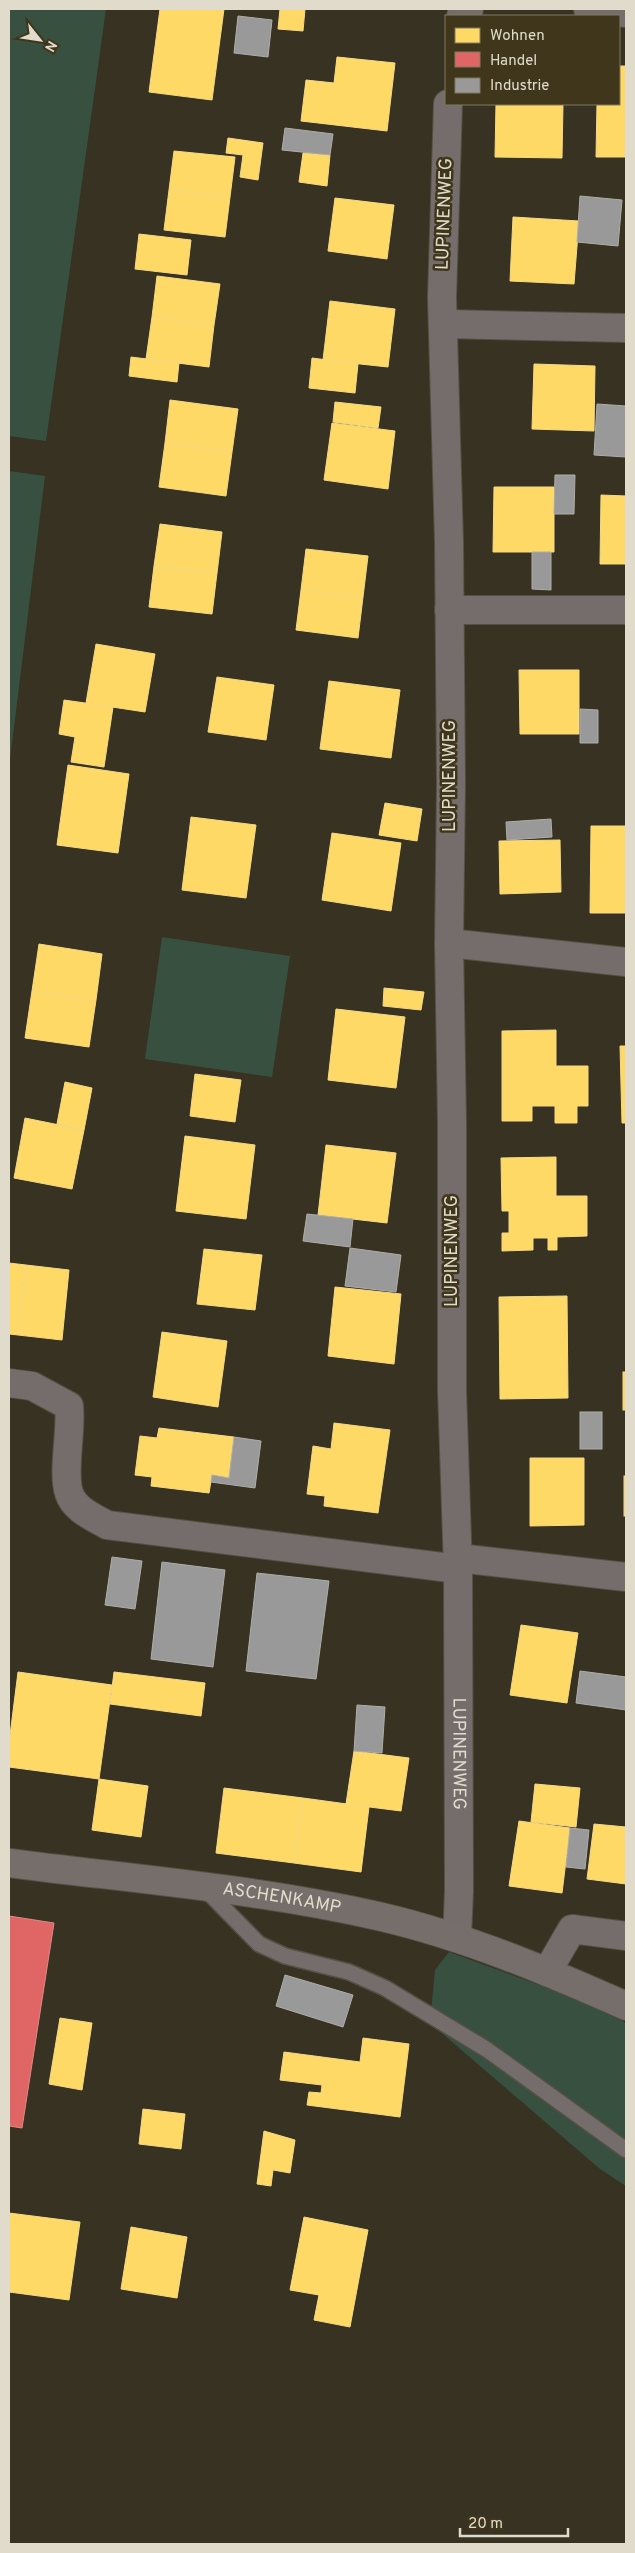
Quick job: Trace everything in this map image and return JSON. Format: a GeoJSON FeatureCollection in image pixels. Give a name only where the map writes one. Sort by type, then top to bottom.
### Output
{"type":"FeatureCollection","features":[{"type":"Feature","properties":{"kind":"street"},"geometry":{"type":"LineString","coordinates":[[588,9],[626,13]]}},
{"type":"Feature","properties":{"kind":"street","name":"LUPINENWEG"},"geometry":{"type":"LineString","coordinates":[[448,105],[442,298],[444,324],[451,785],[449,943],[452,1123],[452,1390],[458,1563],[460,1891],[457,1938]]}},
{"type":"Feature","properties":{"kind":"street"},"geometry":{"type":"LineString","coordinates":[[444,324],[626,328]]}},
{"type":"Feature","properties":{"kind":"street"},"geometry":{"type":"LineString","coordinates":[[449,610],[626,610]]}},
{"type":"Feature","properties":{"kind":"street"},"geometry":{"type":"LineString","coordinates":[[449,943],[626,962]]}},
{"type":"Feature","properties":{"kind":"street"},"geometry":{"type":"LineString","coordinates":[[9,1383],[32,1386],[69,1406],[69,1493],[78,1507],[107,1525],[458,1563],[626,1577]]}},
{"type":"Feature","properties":{"kind":"street","name":"ASCHENKAMP"},"geometry":{"type":"LineString","coordinates":[[9,1863],[312,1902],[384,1918],[457,1938],[547,1972],[626,2006]]}},
{"type":"Feature","properties":{"kind":"street"},"geometry":{"type":"LineString","coordinates":[[547,1972],[572,1929],[626,1936]]}},
{"type":"Feature","properties":{"kind":"lane"},"geometry":{"type":"LineString","coordinates":[[204,1888],[259,1944],[285,1956],[349,1972],[385,1988],[486,2049],[626,2150]]}},
{"type":"Feature","properties":{"kind":"green space"},"geometry":{"type":"Polygon","coordinates":[[[9,9],[106,9],[46,441],[9,436],[9,9]]]}},
{"type":"Feature","properties":{"kind":"green space"},"geometry":{"type":"Polygon","coordinates":[[[9,471],[45,476],[9,768],[9,471]]]}},
{"type":"Feature","properties":{"kind":"green space"},"geometry":{"type":"Polygon","coordinates":[[[162,937],[290,956],[272,1077],[145,1059],[162,937]]]}},
{"type":"Feature","properties":{"kind":"green space"},"geometry":{"type":"Polygon","coordinates":[[[449,1952],[583,2001],[626,2023],[626,2186],[600,2169],[430,2023],[435,1970],[449,1952]]]}},
{"type":"Feature","properties":{"kind":"building: Wohnen"},"geometry":{"type":"Polygon","coordinates":[[[160,9],[224,9],[212,100],[149,92],[160,9]]]}},
{"type":"Feature","properties":{"kind":"building: Wohnen"},"geometry":{"type":"Polygon","coordinates":[[[280,9],[305,9],[303,31],[278,29],[280,9]]]}},
{"type":"Feature","properties":{"kind":"building: Wohnen"},"geometry":{"type":"Polygon","coordinates":[[[337,57],[395,63],[387,131],[301,121],[306,80],[334,83],[337,57]]]}},
{"type":"Feature","properties":{"kind":"building: Wohnen"},"geometry":{"type":"Polygon","coordinates":[[[620,66],[626,66],[626,157],[596,157],[597,105],[620,105],[620,66]]]}},
{"type":"Feature","properties":{"kind":"building: Wohnen"},"geometry":{"type":"Polygon","coordinates":[[[496,105],[563,105],[562,158],[495,157],[496,105]]]}},
{"type":"Feature","properties":{"kind":"building: Wohnen"},"geometry":{"type":"Polygon","coordinates":[[[228,138],[263,143],[258,180],[240,177],[243,155],[226,153],[228,138]]]}},
{"type":"Feature","properties":{"kind":"building: Wohnen"},"geometry":{"type":"Polygon","coordinates":[[[174,151],[235,157],[230,197],[169,190],[174,151]]]}},
{"type":"Feature","properties":{"kind":"building: Wohnen"},"geometry":{"type":"Polygon","coordinates":[[[303,153],[330,155],[327,186],[299,182],[303,153]]]}},
{"type":"Feature","properties":{"kind":"building: Wohnen"},"geometry":{"type":"Polygon","coordinates":[[[169,190],[230,197],[225,237],[164,230],[169,190]]]}},
{"type":"Feature","properties":{"kind":"building: Wohnen"},"geometry":{"type":"Polygon","coordinates":[[[335,198],[394,205],[387,259],[328,251],[335,198]]]}},
{"type":"Feature","properties":{"kind":"building: Wohnen"},"geometry":{"type":"Polygon","coordinates":[[[513,217],[579,221],[574,284],[510,281],[513,217]]]}},
{"type":"Feature","properties":{"kind":"building: Wohnen"},"geometry":{"type":"Polygon","coordinates":[[[139,234],[191,240],[187,275],[135,269],[139,234]]]}},
{"type":"Feature","properties":{"kind":"building: Wohnen"},"geometry":{"type":"Polygon","coordinates":[[[157,276],[220,284],[214,325],[152,317],[157,276]]]}},
{"type":"Feature","properties":{"kind":"building: Wohnen"},"geometry":{"type":"Polygon","coordinates":[[[330,301],[395,309],[388,367],[323,360],[330,301]]]}},
{"type":"Feature","properties":{"kind":"building: Wohnen"},"geometry":{"type":"Polygon","coordinates":[[[152,317],[214,325],[209,367],[146,359],[152,317]]]}},
{"type":"Feature","properties":{"kind":"building: Wohnen"},"geometry":{"type":"Polygon","coordinates":[[[131,357],[179,363],[177,382],[129,376],[131,357]]]}},
{"type":"Feature","properties":{"kind":"building: Wohnen"},"geometry":{"type":"Polygon","coordinates":[[[312,358],[358,364],[355,393],[309,388],[312,358]]]}},
{"type":"Feature","properties":{"kind":"building: Wohnen"},"geometry":{"type":"Polygon","coordinates":[[[534,364],[595,366],[594,431],[532,429],[534,364]]]}},
{"type":"Feature","properties":{"kind":"building: Wohnen"},"geometry":{"type":"Polygon","coordinates":[[[170,400],[238,409],[232,452],[165,443],[170,400]]]}},
{"type":"Feature","properties":{"kind":"building: Wohnen"},"geometry":{"type":"Polygon","coordinates":[[[335,402],[381,407],[378,428],[333,422],[335,402]]]}},
{"type":"Feature","properties":{"kind":"building: Wohnen"},"geometry":{"type":"Polygon","coordinates":[[[332,423],[395,431],[388,489],[324,480],[332,423]]]}},
{"type":"Feature","properties":{"kind":"building: Wohnen"},"geometry":{"type":"Polygon","coordinates":[[[165,443],[232,452],[226,496],[159,487],[165,443]]]}},
{"type":"Feature","properties":{"kind":"building: Wohnen"},"geometry":{"type":"Polygon","coordinates":[[[494,487],[554,487],[554,552],[493,552],[494,487]]]}},
{"type":"Feature","properties":{"kind":"building: Wohnen"},"geometry":{"type":"Polygon","coordinates":[[[601,495],[626,496],[626,564],[600,564],[601,495]]]}},
{"type":"Feature","properties":{"kind":"building: Wohnen"},"geometry":{"type":"Polygon","coordinates":[[[160,524],[222,532],[217,573],[154,566],[160,524]]]}},
{"type":"Feature","properties":{"kind":"building: Wohnen"},"geometry":{"type":"Polygon","coordinates":[[[306,549],[368,556],[363,597],[301,590],[306,549]]]}},
{"type":"Feature","properties":{"kind":"building: Wohnen"},"geometry":{"type":"Polygon","coordinates":[[[154,566],[217,573],[212,614],[149,607],[154,566]]]}},
{"type":"Feature","properties":{"kind":"building: Wohnen"},"geometry":{"type":"Polygon","coordinates":[[[301,590],[363,597],[358,638],[296,630],[301,590]]]}},
{"type":"Feature","properties":{"kind":"building: Wohnen"},"geometry":{"type":"Polygon","coordinates":[[[96,644],[155,654],[145,712],[86,703],[96,644]]]}},
{"type":"Feature","properties":{"kind":"building: Wohnen"},"geometry":{"type":"Polygon","coordinates":[[[519,670],[579,670],[579,734],[520,734],[519,670]]]}},
{"type":"Feature","properties":{"kind":"building: Wohnen"},"geometry":{"type":"Polygon","coordinates":[[[217,677],[274,685],[266,740],[208,732],[217,677]]]}},
{"type":"Feature","properties":{"kind":"building: Wohnen"},"geometry":{"type":"Polygon","coordinates":[[[329,681],[400,690],[391,758],[320,749],[329,681]]]}},
{"type":"Feature","properties":{"kind":"building: Wohnen"},"geometry":{"type":"Polygon","coordinates":[[[64,700],[113,707],[104,767],[71,762],[75,737],[59,734],[64,700]]]}},
{"type":"Feature","properties":{"kind":"building: Wohnen"},"geometry":{"type":"Polygon","coordinates":[[[68,765],[129,774],[118,853],[57,845],[68,765]]]}},
{"type":"Feature","properties":{"kind":"building: Wohnen"},"geometry":{"type":"Polygon","coordinates":[[[385,803],[422,809],[417,841],[379,835],[385,803]]]}},
{"type":"Feature","properties":{"kind":"building: Wohnen"},"geometry":{"type":"Polygon","coordinates":[[[191,817],[256,825],[246,898],[182,890],[191,817]]]}},
{"type":"Feature","properties":{"kind":"building: Wohnen"},"geometry":{"type":"Polygon","coordinates":[[[591,826],[626,826],[626,913],[590,913],[591,826]]]}},
{"type":"Feature","properties":{"kind":"building: Wohnen"},"geometry":{"type":"Polygon","coordinates":[[[332,833],[401,843],[391,911],[322,900],[332,833]]]}},
{"type":"Feature","properties":{"kind":"building: Wohnen"},"geometry":{"type":"Polygon","coordinates":[[[560,840],[561,892],[500,894],[499,841],[560,840]]]}},
{"type":"Feature","properties":{"kind":"building: Wohnen"},"geometry":{"type":"Polygon","coordinates":[[[39,944],[102,954],[96,1000],[32,991],[39,944]]]}},
{"type":"Feature","properties":{"kind":"building: Wohnen"},"geometry":{"type":"Polygon","coordinates":[[[384,988],[424,992],[421,1010],[383,1006],[384,988]]]}},
{"type":"Feature","properties":{"kind":"building: Wohnen"},"geometry":{"type":"Polygon","coordinates":[[[32,991],[96,1000],[89,1047],[25,1038],[32,991]]]}},
{"type":"Feature","properties":{"kind":"building: Wohnen"},"geometry":{"type":"Polygon","coordinates":[[[336,1009],[405,1017],[396,1088],[328,1080],[336,1009]]]}},
{"type":"Feature","properties":{"kind":"building: Wohnen"},"geometry":{"type":"Polygon","coordinates":[[[556,1030],[556,1066],[588,1066],[588,1106],[577,1106],[577,1123],[555,1123],[555,1106],[532,1106],[532,1121],[502,1121],[502,1031],[556,1030]]]}},
{"type":"Feature","properties":{"kind":"building: Wohnen"},"geometry":{"type":"Polygon","coordinates":[[[620,1046],[626,1046],[626,1123],[622,1123],[620,1046]]]}},
{"type":"Feature","properties":{"kind":"building: Wohnen"},"geometry":{"type":"Polygon","coordinates":[[[195,1074],[241,1080],[235,1122],[190,1116],[195,1074]]]}},
{"type":"Feature","properties":{"kind":"building: Wohnen"},"geometry":{"type":"Polygon","coordinates":[[[65,1082],[92,1088],[84,1130],[57,1124],[65,1082]]]}},
{"type":"Feature","properties":{"kind":"building: Wohnen"},"geometry":{"type":"Polygon","coordinates":[[[25,1118],[84,1130],[72,1189],[14,1178],[25,1118]]]}},
{"type":"Feature","properties":{"kind":"building: Wohnen"},"geometry":{"type":"Polygon","coordinates":[[[185,1136],[255,1145],[246,1219],[176,1211],[185,1136]]]}},
{"type":"Feature","properties":{"kind":"building: Wohnen"},"geometry":{"type":"Polygon","coordinates":[[[326,1145],[396,1153],[387,1223],[318,1215],[326,1145]]]}},
{"type":"Feature","properties":{"kind":"building: Wohnen"},"geometry":{"type":"Polygon","coordinates":[[[556,1157],[556,1196],[587,1196],[587,1236],[557,1237],[557,1250],[548,1250],[548,1238],[533,1238],[533,1250],[502,1251],[502,1233],[509,1233],[509,1211],[502,1211],[501,1158],[556,1157]]]}},
{"type":"Feature","properties":{"kind":"building: Wohnen"},"geometry":{"type":"Polygon","coordinates":[[[204,1249],[262,1255],[255,1310],[197,1304],[204,1249]]]}},
{"type":"Feature","properties":{"kind":"building: Wohnen"},"geometry":{"type":"Polygon","coordinates":[[[9,1263],[26,1265],[18,1335],[9,1334],[9,1263]]]}},
{"type":"Feature","properties":{"kind":"building: Wohnen"},"geometry":{"type":"Polygon","coordinates":[[[26,1265],[69,1270],[62,1340],[18,1335],[26,1265]]]}},
{"type":"Feature","properties":{"kind":"building: Wohnen"},"geometry":{"type":"Polygon","coordinates":[[[335,1287],[401,1294],[394,1364],[328,1356],[335,1287]]]}},
{"type":"Feature","properties":{"kind":"building: Wohnen"},"geometry":{"type":"Polygon","coordinates":[[[567,1296],[568,1398],[500,1399],[499,1297],[567,1296]]]}},
{"type":"Feature","properties":{"kind":"building: Wohnen"},"geometry":{"type":"Polygon","coordinates":[[[162,1332],[227,1341],[218,1407],[153,1397],[162,1332]]]}},
{"type":"Feature","properties":{"kind":"building: Wohnen"},"geometry":{"type":"Polygon","coordinates":[[[623,1372],[626,1372],[626,1410],[623,1410],[623,1372]]]}},
{"type":"Feature","properties":{"kind":"building: Wohnen"},"geometry":{"type":"Polygon","coordinates":[[[334,1423],[390,1430],[378,1513],[324,1506],[325,1496],[307,1494],[313,1446],[331,1449],[334,1423]]]}},
{"type":"Feature","properties":{"kind":"building: Wohnen"},"geometry":{"type":"Polygon","coordinates":[[[159,1428],[234,1437],[229,1478],[212,1475],[209,1493],[151,1486],[152,1477],[135,1475],[140,1436],[157,1438],[159,1428]]]}},
{"type":"Feature","properties":{"kind":"building: Wohnen"},"geometry":{"type":"Polygon","coordinates":[[[530,1458],[584,1458],[584,1525],[530,1526],[530,1458]]]}},
{"type":"Feature","properties":{"kind":"building: Wohnen"},"geometry":{"type":"Polygon","coordinates":[[[624,1476],[626,1476],[626,1516],[624,1516],[624,1476]]]}},
{"type":"Feature","properties":{"kind":"building: Wohnen"},"geometry":{"type":"Polygon","coordinates":[[[521,1625],[578,1633],[567,1703],[510,1695],[521,1625]]]}},
{"type":"Feature","properties":{"kind":"building: Wohnen"},"geometry":{"type":"Polygon","coordinates":[[[18,1672],[112,1685],[99,1779],[9,1767],[9,1743],[18,1672]]]}},
{"type":"Feature","properties":{"kind":"building: Wohnen"},"geometry":{"type":"Polygon","coordinates":[[[114,1672],[205,1683],[201,1716],[110,1704],[114,1672]]]}},
{"type":"Feature","properties":{"kind":"building: Wohnen"},"geometry":{"type":"Polygon","coordinates":[[[354,1751],[409,1758],[401,1811],[346,1804],[354,1751]]]}},
{"type":"Feature","properties":{"kind":"building: Wohnen"},"geometry":{"type":"Polygon","coordinates":[[[99,1779],[148,1786],[141,1837],[92,1830],[99,1779]]]}},
{"type":"Feature","properties":{"kind":"building: Wohnen"},"geometry":{"type":"Polygon","coordinates":[[[535,1784],[580,1788],[576,1827],[531,1822],[535,1784]]]}},
{"type":"Feature","properties":{"kind":"building: Wohnen"},"geometry":{"type":"Polygon","coordinates":[[[224,1788],[303,1798],[294,1863],[216,1853],[224,1788]]]}},
{"type":"Feature","properties":{"kind":"building: Wohnen"},"geometry":{"type":"Polygon","coordinates":[[[303,1798],[369,1807],[361,1872],[294,1863],[303,1798]]]}},
{"type":"Feature","properties":{"kind":"building: Wohnen"},"geometry":{"type":"Polygon","coordinates":[[[519,1821],[570,1828],[562,1893],[509,1886],[519,1821]]]}},
{"type":"Feature","properties":{"kind":"building: Wohnen"},"geometry":{"type":"Polygon","coordinates":[[[594,1824],[626,1827],[626,1884],[587,1879],[594,1824]]]}},
{"type":"Feature","properties":{"kind":"building: Wohnen"},"geometry":{"type":"Polygon","coordinates":[[[60,2018],[92,2023],[82,2090],[49,2084],[60,2018]]]}},
{"type":"Feature","properties":{"kind":"building: Wohnen"},"geometry":{"type":"Polygon","coordinates":[[[363,2038],[409,2044],[400,2117],[307,2105],[309,2092],[321,2093],[322,2085],[280,2080],[284,2052],[360,2062],[363,2038]]]}},
{"type":"Feature","properties":{"kind":"building: Wohnen"},"geometry":{"type":"Polygon","coordinates":[[[143,2109],[185,2114],[181,2149],[139,2144],[143,2109]]]}},
{"type":"Feature","properties":{"kind":"building: Wohnen"},"geometry":{"type":"Polygon","coordinates":[[[264,2131],[295,2140],[290,2173],[273,2170],[271,2186],[257,2184],[264,2131]]]}},
{"type":"Feature","properties":{"kind":"building: Wohnen"},"geometry":{"type":"Polygon","coordinates":[[[9,2213],[80,2222],[69,2300],[9,2292],[9,2213]]]}},
{"type":"Feature","properties":{"kind":"building: Wohnen"},"geometry":{"type":"Polygon","coordinates":[[[304,2217],[368,2230],[350,2327],[314,2320],[319,2295],[290,2290],[304,2217]]]}},
{"type":"Feature","properties":{"kind":"building: Wohnen"},"geometry":{"type":"Polygon","coordinates":[[[131,2227],[187,2237],[177,2298],[121,2289],[131,2227]]]}},
{"type":"Feature","properties":{"kind":"building: Handel"},"geometry":{"type":"Polygon","coordinates":[[[9,1916],[54,1923],[22,2128],[9,2126],[9,1916]]]}},
{"type":"Feature","properties":{"kind":"building: Industrie"},"geometry":{"type":"Polygon","coordinates":[[[238,16],[272,20],[268,57],[234,53],[238,16]]]}},
{"type":"Feature","properties":{"kind":"building: Industrie"},"geometry":{"type":"Polygon","coordinates":[[[285,128],[333,134],[330,155],[282,150],[285,128]]]}},
{"type":"Feature","properties":{"kind":"building: Industrie"},"geometry":{"type":"Polygon","coordinates":[[[580,196],[622,200],[618,246],[577,242],[580,196]]]}},
{"type":"Feature","properties":{"kind":"building: Industrie"},"geometry":{"type":"Polygon","coordinates":[[[597,404],[626,406],[626,457],[594,455],[597,404]]]}},
{"type":"Feature","properties":{"kind":"building: Industrie"},"geometry":{"type":"Polygon","coordinates":[[[555,475],[575,475],[574,514],[554,514],[555,475]]]}},
{"type":"Feature","properties":{"kind":"building: Industrie"},"geometry":{"type":"Polygon","coordinates":[[[532,552],[551,552],[551,590],[532,589],[532,552]]]}},
{"type":"Feature","properties":{"kind":"building: Industrie"},"geometry":{"type":"Polygon","coordinates":[[[580,709],[598,710],[598,743],[580,743],[580,709]]]}},
{"type":"Feature","properties":{"kind":"building: Industrie"},"geometry":{"type":"Polygon","coordinates":[[[551,819],[552,837],[507,840],[506,822],[551,819]]]}},
{"type":"Feature","properties":{"kind":"building: Industrie"},"geometry":{"type":"Polygon","coordinates":[[[307,1214],[353,1219],[350,1247],[303,1241],[307,1214]]]}},
{"type":"Feature","properties":{"kind":"building: Industrie"},"geometry":{"type":"Polygon","coordinates":[[[350,1248],[401,1255],[396,1292],[345,1286],[350,1248]]]}},
{"type":"Feature","properties":{"kind":"building: Industrie"},"geometry":{"type":"Polygon","coordinates":[[[580,1412],[602,1412],[602,1449],[580,1449],[580,1412]]]}},
{"type":"Feature","properties":{"kind":"building: Industrie"},"geometry":{"type":"Polygon","coordinates":[[[234,1437],[261,1441],[255,1488],[211,1482],[212,1475],[229,1478],[234,1437]]]}},
{"type":"Feature","properties":{"kind":"building: Industrie"},"geometry":{"type":"Polygon","coordinates":[[[112,1557],[142,1561],[135,1609],[105,1605],[112,1557]]]}},
{"type":"Feature","properties":{"kind":"building: Industrie"},"geometry":{"type":"Polygon","coordinates":[[[162,1562],[225,1570],[213,1667],[151,1659],[162,1562]]]}},
{"type":"Feature","properties":{"kind":"building: Industrie"},"geometry":{"type":"Polygon","coordinates":[[[257,1573],[329,1581],[316,1679],[246,1671],[257,1573]]]}},
{"type":"Feature","properties":{"kind":"building: Industrie"},"geometry":{"type":"Polygon","coordinates":[[[580,1671],[626,1677],[626,1710],[576,1703],[580,1671]]]}},
{"type":"Feature","properties":{"kind":"building: Industrie"},"geometry":{"type":"Polygon","coordinates":[[[357,1705],[385,1707],[382,1753],[354,1751],[357,1705]]]}},
{"type":"Feature","properties":{"kind":"building: Industrie"},"geometry":{"type":"Polygon","coordinates":[[[570,1828],[589,1830],[585,1869],[566,1867],[570,1828]]]}},
{"type":"Feature","properties":{"kind":"building: Industrie"},"geometry":{"type":"Polygon","coordinates":[[[285,1975],[353,1995],[343,2027],[276,2006],[285,1975]]]}}]}
